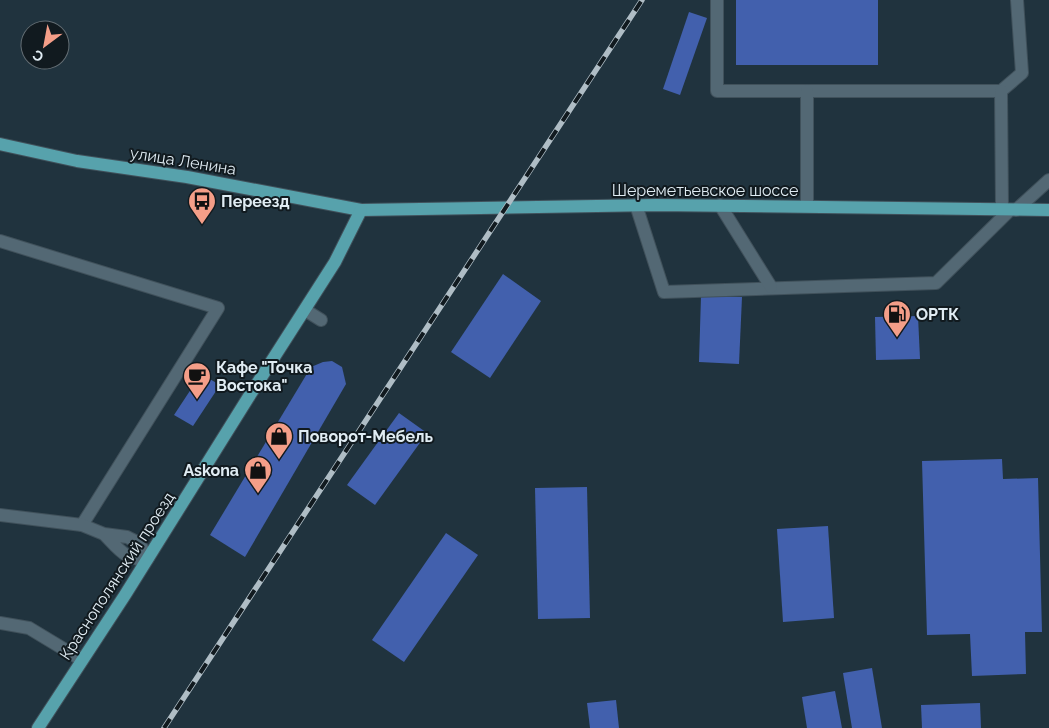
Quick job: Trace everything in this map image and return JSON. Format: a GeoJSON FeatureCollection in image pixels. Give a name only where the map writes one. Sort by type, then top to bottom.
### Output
{"type":"FeatureCollection","features":[{"type":"Feature","properties":{"kind":"main road","name":"улица Ленина"},"geometry":{"type":"LineString","coordinates":[[0,144],[77,161],[187,177],[361,210]]}},
{"type":"Feature","properties":{"kind":"main road","name":"Шереметьевское шоссе"},"geometry":{"type":"LineString","coordinates":[[361,210],[720,205],[1049,210]]}},
{"type":"Feature","properties":{"kind":"main road","name":"Краснополянский проезд"},"geometry":{"type":"LineString","coordinates":[[38,728],[335,262],[361,210]]}},
{"type":"Feature","properties":{"kind":"lane"},"geometry":{"type":"LineString","coordinates":[[717,0],[717,91],[1001,91],[1022,73],[1017,0]]}},
{"type":"Feature","properties":{"kind":"lane"},"geometry":{"type":"LineString","coordinates":[[807,91],[807,206]]}},
{"type":"Feature","properties":{"kind":"lane"},"geometry":{"type":"LineString","coordinates":[[1001,91],[1009,210]]}},
{"type":"Feature","properties":{"kind":"lane"},"geometry":{"type":"LineString","coordinates":[[636,205],[664,292],[936,283],[1009,210],[1049,180]]}},
{"type":"Feature","properties":{"kind":"lane"},"geometry":{"type":"LineString","coordinates":[[720,205],[771,287]]}},
{"type":"Feature","properties":{"kind":"lane"},"geometry":{"type":"LineString","coordinates":[[0,241],[218,308],[82,525]]}},
{"type":"Feature","properties":{"kind":"lane"},"geometry":{"type":"LineString","coordinates":[[305,310],[321,320]]}},
{"type":"Feature","properties":{"kind":"lane"},"geometry":{"type":"LineString","coordinates":[[0,515],[82,525],[104,534],[127,537],[138,543],[148,558]]}},
{"type":"Feature","properties":{"kind":"lane"},"geometry":{"type":"LineString","coordinates":[[0,623],[29,628],[82,660]]}},
{"type":"Feature","properties":{"kind":"building"},"geometry":{"type":"Polygon","coordinates":[[[736,0],[878,0],[878,65],[736,65],[736,0]]]}},
{"type":"Feature","properties":{"kind":"building"},"geometry":{"type":"Polygon","coordinates":[[[689,12],[707,18],[680,95],[663,89],[689,12]]]}},
{"type":"Feature","properties":{"kind":"building"},"geometry":{"type":"Polygon","coordinates":[[[503,274],[541,301],[490,378],[451,352],[503,274]]]}},
{"type":"Feature","properties":{"kind":"building"},"geometry":{"type":"Polygon","coordinates":[[[701,296],[742,297],[739,364],[699,362],[701,296]]]}},
{"type":"Feature","properties":{"kind":"building","name":"ОРТК"},"geometry":{"type":"Polygon","coordinates":[[[918,316],[920,359],[876,360],[875,317],[918,316]]]}},
{"type":"Feature","properties":{"kind":"building","name":"Поворот-Мебель"},"geometry":{"type":"Polygon","coordinates":[[[332,361],[342,367],[346,384],[245,557],[210,535],[311,367],[323,362],[332,361]]]}},
{"type":"Feature","properties":{"kind":"building","name":"Кафе \"Точка Востока\""},"geometry":{"type":"Polygon","coordinates":[[[201,374],[220,385],[193,426],[174,415],[201,374]]]}},
{"type":"Feature","properties":{"kind":"building"},"geometry":{"type":"Polygon","coordinates":[[[399,413],[427,433],[375,505],[347,485],[399,413]]]}},
{"type":"Feature","properties":{"kind":"building"},"geometry":{"type":"Polygon","coordinates":[[[1002,459],[1003,479],[1038,478],[1042,632],[1025,632],[1026,674],[972,676],[970,634],[927,635],[922,461],[1002,459]]]}},
{"type":"Feature","properties":{"kind":"building"},"geometry":{"type":"Polygon","coordinates":[[[587,487],[590,618],[538,619],[535,488],[587,487]]]}},
{"type":"Feature","properties":{"kind":"building"},"geometry":{"type":"Polygon","coordinates":[[[828,526],[834,618],[783,622],[777,529],[828,526]]]}},
{"type":"Feature","properties":{"kind":"building"},"geometry":{"type":"Polygon","coordinates":[[[446,533],[478,555],[404,662],[372,640],[446,533]]]}},
{"type":"Feature","properties":{"kind":"building"},"geometry":{"type":"Polygon","coordinates":[[[872,668],[882,728],[852,728],[843,673],[872,668]]]}},
{"type":"Feature","properties":{"kind":"building"},"geometry":{"type":"Polygon","coordinates":[[[835,691],[842,728],[807,728],[802,697],[835,691]]]}},
{"type":"Feature","properties":{"kind":"building"},"geometry":{"type":"Polygon","coordinates":[[[616,700],[619,728],[590,728],[587,703],[616,700]]]}},
{"type":"Feature","properties":{"kind":"building"},"geometry":{"type":"Polygon","coordinates":[[[980,703],[981,728],[922,728],[921,705],[980,703]]]}},
{"type":"Feature","properties":{"kind":"railway"},"geometry":{"type":"LineString","coordinates":[[164,728],[642,0]]}},
{"type":"Feature","properties":{"kind":"place","name":"Переезд"},"geometry":{"type":"Point","coordinates":[202,225]}},
{"type":"Feature","properties":{"kind":"place","name":"ОРТК"},"geometry":{"type":"Point","coordinates":[897,338]}},
{"type":"Feature","properties":{"kind":"place","name":"Кафе \"Точка Востока\""},"geometry":{"type":"Point","coordinates":[197,400]}},
{"type":"Feature","properties":{"kind":"place","name":"Поворот-Мебель"},"geometry":{"type":"Point","coordinates":[279,460]}},
{"type":"Feature","properties":{"kind":"place","name":"Askona"},"geometry":{"type":"Point","coordinates":[258,494]}}]}
